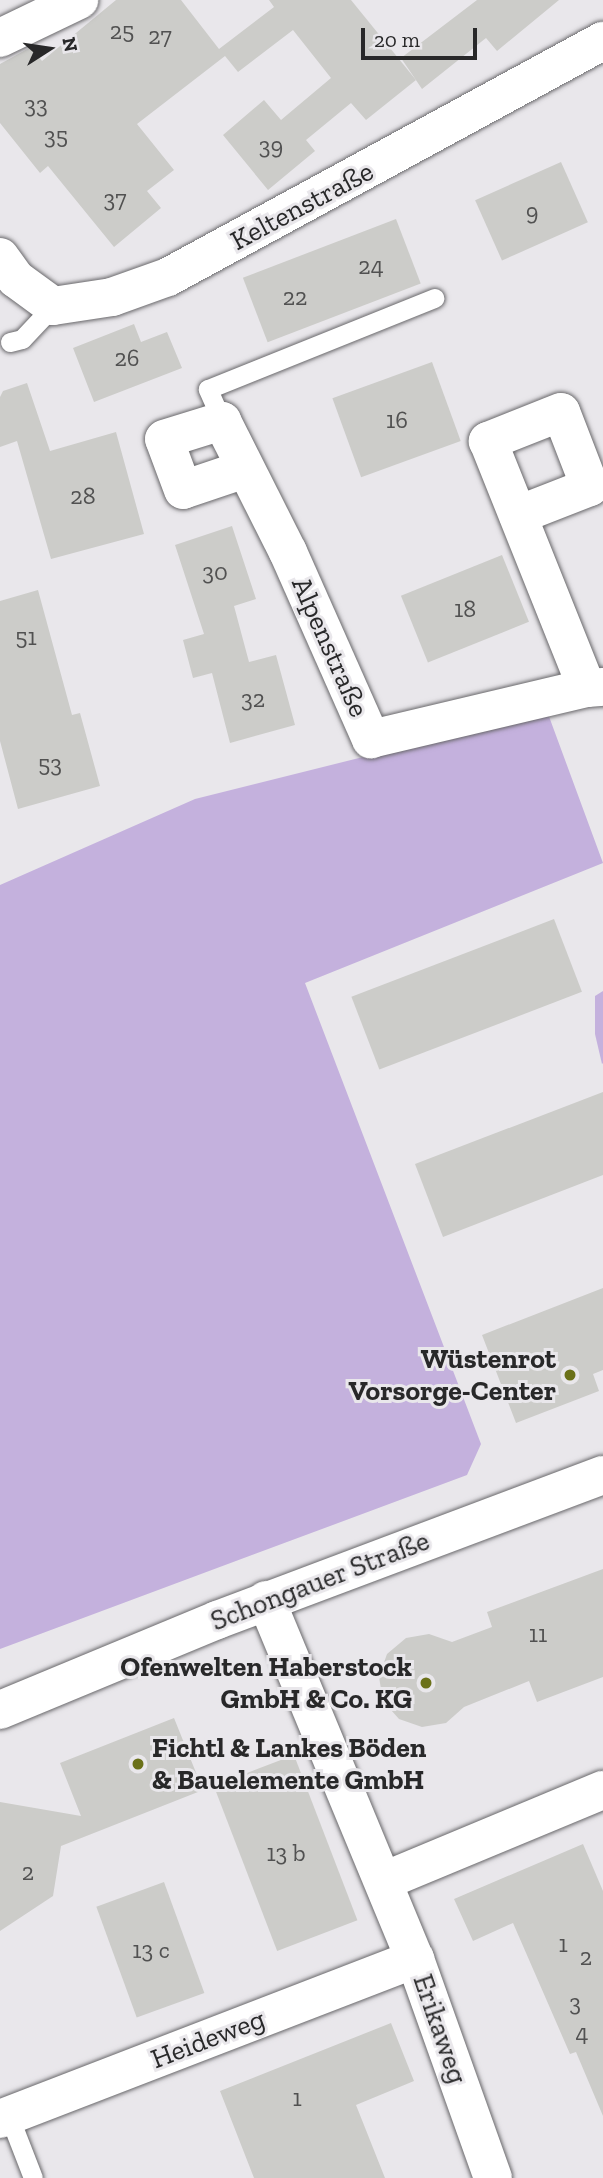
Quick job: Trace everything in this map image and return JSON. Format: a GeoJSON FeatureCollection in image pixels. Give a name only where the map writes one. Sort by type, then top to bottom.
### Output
{"type":"FeatureCollection","features":[{"type":"Feature","properties":{"kind":"street"},"geometry":{"type":"LineString","coordinates":[[0,38],[79,0]]}},
{"type":"Feature","properties":{"kind":"street","name":"Keltenstraße"},"geometry":{"type":"LineString","coordinates":[[53,306],[112,297],[168,277],[603,41]]}},
{"type":"Feature","properties":{"kind":"street"},"geometry":{"type":"LineString","coordinates":[[0,257],[16,279],[53,306]]}},
{"type":"Feature","properties":{"kind":"street"},"geometry":{"type":"LineString","coordinates":[[222,421],[164,439],[183,490],[245,469]]}},
{"type":"Feature","properties":{"kind":"street","name":"Alpenstraße"},"geometry":{"type":"LineString","coordinates":[[222,421],[288,552],[371,739],[595,688],[518,515]]}},
{"type":"Feature","properties":{"kind":"street","name":"Schongauer Straße"},"geometry":{"type":"LineString","coordinates":[[0,1710],[266,1600],[603,1475]]}},
{"type":"Feature","properties":{"kind":"street","name":"Erikaweg"},"geometry":{"type":"LineString","coordinates":[[266,1600],[415,1959],[493,2178]]}},
{"type":"Feature","properties":{"kind":"street"},"geometry":{"type":"LineString","coordinates":[[384,1881],[603,1790]]}},
{"type":"Feature","properties":{"kind":"street","name":"Heideweg"},"geometry":{"type":"LineString","coordinates":[[4,2118],[415,1959]]}},
{"type":"Feature","properties":{"kind":"lane"},"geometry":{"type":"LineString","coordinates":[[222,421],[208,389],[435,298]]}},
{"type":"Feature","properties":{"kind":"lane"},"geometry":{"type":"LineString","coordinates":[[10,342],[22,339],[53,306]]}},
{"type":"Feature","properties":{"kind":"lane"},"geometry":{"type":"LineString","coordinates":[[4,2118],[33,2178]]}},
{"type":"Feature","properties":{"kind":"shaded area"},"geometry":{"type":"Polygon","coordinates":[[[547,711],[603,863],[305,983],[481,1444],[467,1475],[0,1649],[0,885],[195,799],[547,711]]]}},
{"type":"Feature","properties":{"kind":"shaded area"},"geometry":{"type":"Polygon","coordinates":[[[603,991],[602,1064],[595,1034],[595,996],[603,991]]]}},
{"type":"Feature","properties":{"kind":"building"},"geometry":{"type":"Polygon","coordinates":[[[116,0],[181,0],[219,49],[274,7],[269,0],[351,0],[416,80],[366,120],[351,103],[306,140],[315,151],[268,190],[223,135],[264,100],[281,120],[331,78],[293,30],[238,72],[225,56],[137,124],[174,170],[147,191],[161,208],[114,247],[48,166],[40,173],[0,123],[0,64],[31,47],[42,61],[116,0]]]}},
{"type":"Feature","properties":{"kind":"building"},"geometry":{"type":"Polygon","coordinates":[[[477,0],[559,0],[497,51],[486,38],[422,89],[401,58],[477,0]]]}},
{"type":"Feature","properties":{"kind":"building"},"geometry":{"type":"Polygon","coordinates":[[[561,162],[588,222],[502,261],[475,200],[561,162]]]}},
{"type":"Feature","properties":{"kind":"building"},"geometry":{"type":"Polygon","coordinates":[[[396,219],[421,283],[268,342],[243,278],[396,219]]]}},
{"type":"Feature","properties":{"kind":"building"},"geometry":{"type":"Polygon","coordinates":[[[134,324],[141,342],[167,332],[182,368],[94,402],[73,348],[134,324]]]}},
{"type":"Feature","properties":{"kind":"building"},"geometry":{"type":"Polygon","coordinates":[[[432,362],[461,441],[361,477],[332,398],[432,362]]]}},
{"type":"Feature","properties":{"kind":"building"},"geometry":{"type":"Polygon","coordinates":[[[27,383],[50,451],[116,432],[144,534],[51,559],[17,441],[0,447],[0,397],[3,391],[27,383]]]}},
{"type":"Feature","properties":{"kind":"building"},"geometry":{"type":"Polygon","coordinates":[[[232,526],[256,599],[234,606],[249,662],[276,655],[295,725],[230,743],[212,673],[193,678],[183,640],[204,634],[175,545],[232,526]]]}},
{"type":"Feature","properties":{"kind":"building"},"geometry":{"type":"Polygon","coordinates":[[[502,555],[529,622],[428,663],[401,596],[502,555]]]}},
{"type":"Feature","properties":{"kind":"building"},"geometry":{"type":"Polygon","coordinates":[[[38,590],[72,715],[80,713],[100,786],[18,809],[0,741],[0,601],[38,590]]]}},
{"type":"Feature","properties":{"kind":"building"},"geometry":{"type":"Polygon","coordinates":[[[554,919],[582,992],[379,1070],[351,997],[554,919]]]}},
{"type":"Feature","properties":{"kind":"building"},"geometry":{"type":"Polygon","coordinates":[[[603,1092],[603,1175],[443,1237],[415,1164],[603,1092]]]}},
{"type":"Feature","properties":{"kind":"building"},"geometry":{"type":"Polygon","coordinates":[[[603,1288],[603,1370],[593,1374],[599,1391],[516,1423],[482,1335],[603,1288]]]}},
{"type":"Feature","properties":{"kind":"building"},"geometry":{"type":"Polygon","coordinates":[[[603,1569],[603,1677],[537,1702],[529,1681],[464,1707],[446,1723],[422,1727],[399,1719],[383,1701],[379,1677],[387,1654],[406,1638],[429,1634],[452,1642],[492,1627],[487,1612],[603,1569]]]}},
{"type":"Feature","properties":{"kind":"building"},"geometry":{"type":"Polygon","coordinates":[[[174,1718],[203,1790],[61,1846],[53,1896],[0,1931],[0,1802],[81,1816],[60,1763],[174,1718]]]}},
{"type":"Feature","properties":{"kind":"building"},"geometry":{"type":"Polygon","coordinates":[[[294,1755],[357,1920],[277,1951],[214,1786],[294,1755]]]}},
{"type":"Feature","properties":{"kind":"building"},"geometry":{"type":"Polygon","coordinates":[[[583,1844],[603,1891],[603,2116],[576,2052],[570,2054],[513,1923],[473,1941],[454,1899],[583,1844]]]}},
{"type":"Feature","properties":{"kind":"building"},"geometry":{"type":"Polygon","coordinates":[[[164,1882],[204,1993],[137,2018],[96,1907],[164,1882]]]}},
{"type":"Feature","properties":{"kind":"building"},"geometry":{"type":"Polygon","coordinates":[[[391,2023],[414,2081],[356,2105],[385,2178],[254,2178],[220,2091],[391,2023]]]}},
{"type":"Feature","properties":{"kind":"place","name":"Wüstenrot Vorsorge-Center"},"geometry":{"type":"Point","coordinates":[570,1375]}},
{"type":"Feature","properties":{"kind":"place","name":"Ofenwelten Haberstock GmbH & Co. KG"},"geometry":{"type":"Point","coordinates":[426,1683]}},
{"type":"Feature","properties":{"kind":"place","name":"Fichtl & Lankes Böden & Bauelemente GmbH"},"geometry":{"type":"Point","coordinates":[138,1764]}}]}
